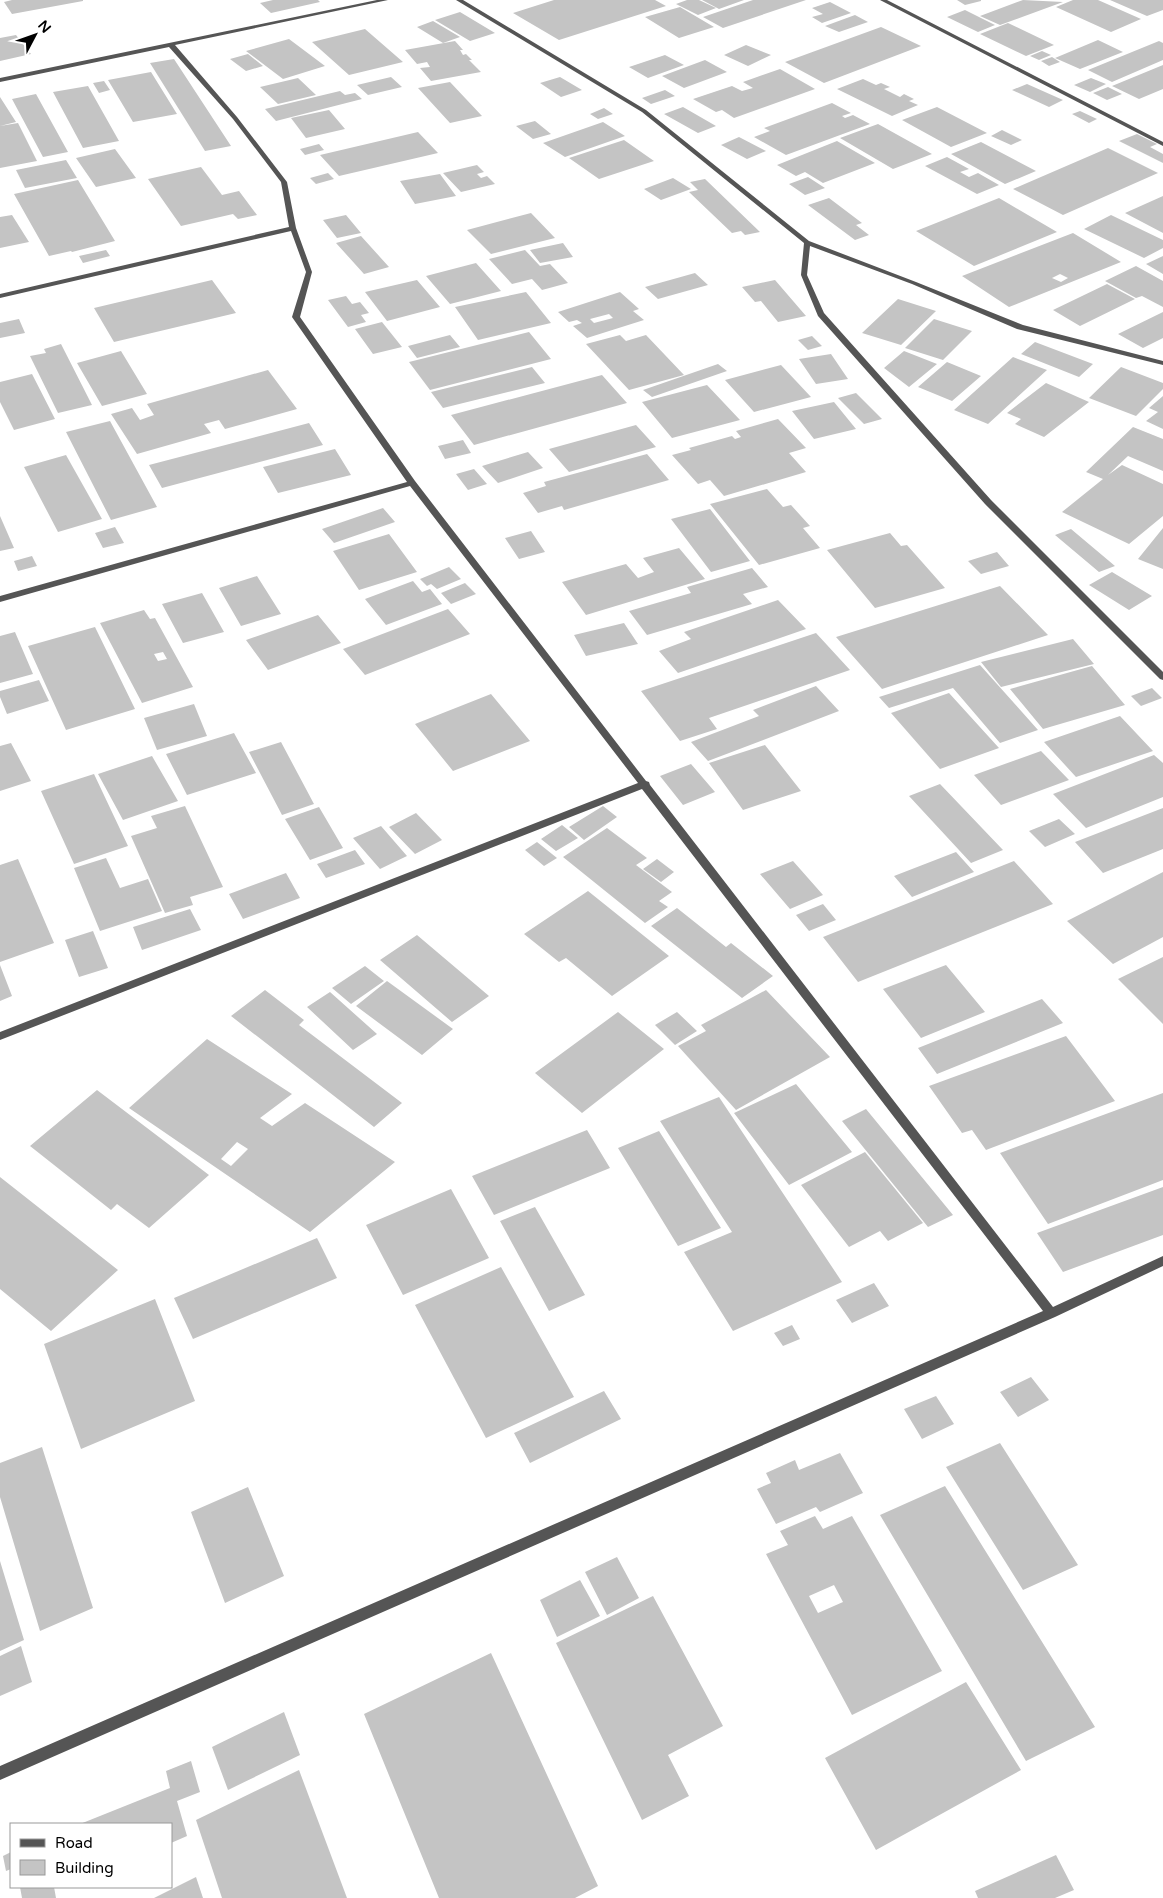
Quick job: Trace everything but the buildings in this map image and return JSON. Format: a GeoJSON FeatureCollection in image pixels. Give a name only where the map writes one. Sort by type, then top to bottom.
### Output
{"type":"FeatureCollection","features":[{"type":"Feature","properties":{"kind":"street"},"geometry":{"type":"LineString","coordinates":[[0,80],[385,0]]}},
{"type":"Feature","properties":{"kind":"street"},"geometry":{"type":"LineString","coordinates":[[459,0],[644,111],[807,242],[914,283],[1020,327],[1163,364]]}},
{"type":"Feature","properties":{"kind":"street"},"geometry":{"type":"LineString","coordinates":[[883,0],[1163,144]]}},
{"type":"Feature","properties":{"kind":"street"},"geometry":{"type":"LineString","coordinates":[[171,45],[235,118],[284,182],[293,228],[309,272],[296,317],[412,482],[1051,1313]]}},
{"type":"Feature","properties":{"kind":"street"},"geometry":{"type":"LineString","coordinates":[[0,296],[293,228]]}},
{"type":"Feature","properties":{"kind":"street"},"geometry":{"type":"LineString","coordinates":[[807,242],[804,276],[821,314],[988,502],[1163,676]]}},
{"type":"Feature","properties":{"kind":"street"},"geometry":{"type":"LineString","coordinates":[[0,599],[412,482]]}},
{"type":"Feature","properties":{"kind":"street"},"geometry":{"type":"LineString","coordinates":[[0,1036],[646,784]]}},
{"type":"Feature","properties":{"kind":"street"},"geometry":{"type":"LineString","coordinates":[[0,1773],[1051,1313],[1163,1261]]}}]}
